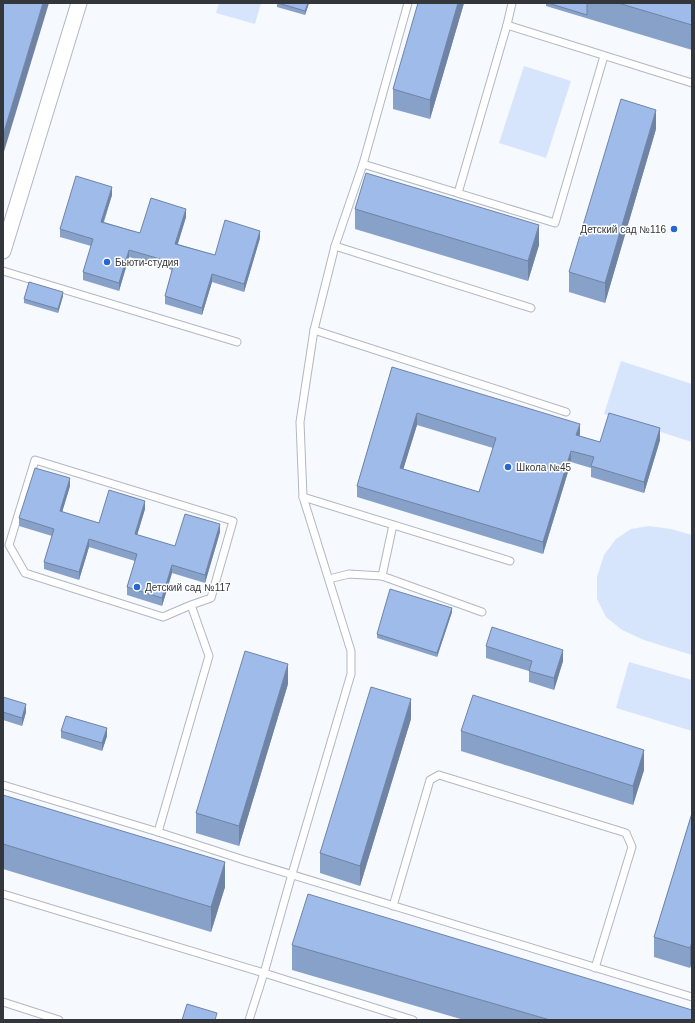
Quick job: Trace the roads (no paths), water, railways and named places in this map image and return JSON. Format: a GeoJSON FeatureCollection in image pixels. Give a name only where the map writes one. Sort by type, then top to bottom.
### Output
{"type":"FeatureCollection","features":[{"type":"Feature","properties":{"kind":"street"},"geometry":{"type":"LineString","coordinates":[[3,251],[79,3]]}},
{"type":"Feature","properties":{"kind":"lane"},"geometry":{"type":"LineString","coordinates":[[458,193],[507,25],[512,3]]}},
{"type":"Feature","properties":{"kind":"lane"},"geometry":{"type":"LineString","coordinates":[[249,1020],[351,674],[351,650],[303,497],[300,422],[314,330],[335,246],[362,164],[405,4]]}},
{"type":"Feature","properties":{"kind":"lane"},"geometry":{"type":"LineString","coordinates":[[507,25],[692,83]]}},
{"type":"Feature","properties":{"kind":"lane"},"geometry":{"type":"LineString","coordinates":[[362,164],[555,223],[604,56]]}},
{"type":"Feature","properties":{"kind":"lane"},"geometry":{"type":"LineString","coordinates":[[335,246],[532,308]]}},
{"type":"Feature","properties":{"kind":"lane"},"geometry":{"type":"LineString","coordinates":[[3,271],[236,342]]}},
{"type":"Feature","properties":{"kind":"lane"},"geometry":{"type":"LineString","coordinates":[[314,330],[566,412]]}},
{"type":"Feature","properties":{"kind":"lane"},"geometry":{"type":"LineString","coordinates":[[35,460],[233,521],[211,598],[191,605],[163,617],[25,573],[8,546],[35,460]]}},
{"type":"Feature","properties":{"kind":"lane"},"geometry":{"type":"LineString","coordinates":[[303,497],[510,561]]}},
{"type":"Feature","properties":{"kind":"lane"},"geometry":{"type":"LineString","coordinates":[[382,576],[393,525]]}},
{"type":"Feature","properties":{"kind":"lane"},"geometry":{"type":"LineString","coordinates":[[328,579],[349,574],[382,576],[482,612]]}},
{"type":"Feature","properties":{"kind":"lane"},"geometry":{"type":"LineString","coordinates":[[158,832],[209,656],[191,605]]}},
{"type":"Feature","properties":{"kind":"lane"},"geometry":{"type":"LineString","coordinates":[[393,906],[430,780],[439,775],[626,833],[632,847],[595,968]]}},
{"type":"Feature","properties":{"kind":"lane"},"geometry":{"type":"LineString","coordinates":[[3,786],[158,832],[393,906],[692,997]]}},
{"type":"Feature","properties":{"kind":"lane"},"geometry":{"type":"LineString","coordinates":[[3,894],[413,1020]]}},
{"type":"Feature","properties":{"kind":"lane"},"geometry":{"type":"LineString","coordinates":[[3,1002],[59,1020]]}},
{"type":"Feature","properties":{"kind":"place","name":"Детский сад №116"},"geometry":{"type":"Point","coordinates":[674,229]}},
{"type":"Feature","properties":{"kind":"place","name":"Бьюти-студия"},"geometry":{"type":"Point","coordinates":[107,262]}},
{"type":"Feature","properties":{"kind":"place","name":"Школа №45"},"geometry":{"type":"Point","coordinates":[508,467]}},
{"type":"Feature","properties":{"kind":"place","name":"Детский сад №117"},"geometry":{"type":"Point","coordinates":[137,587]}}]}
